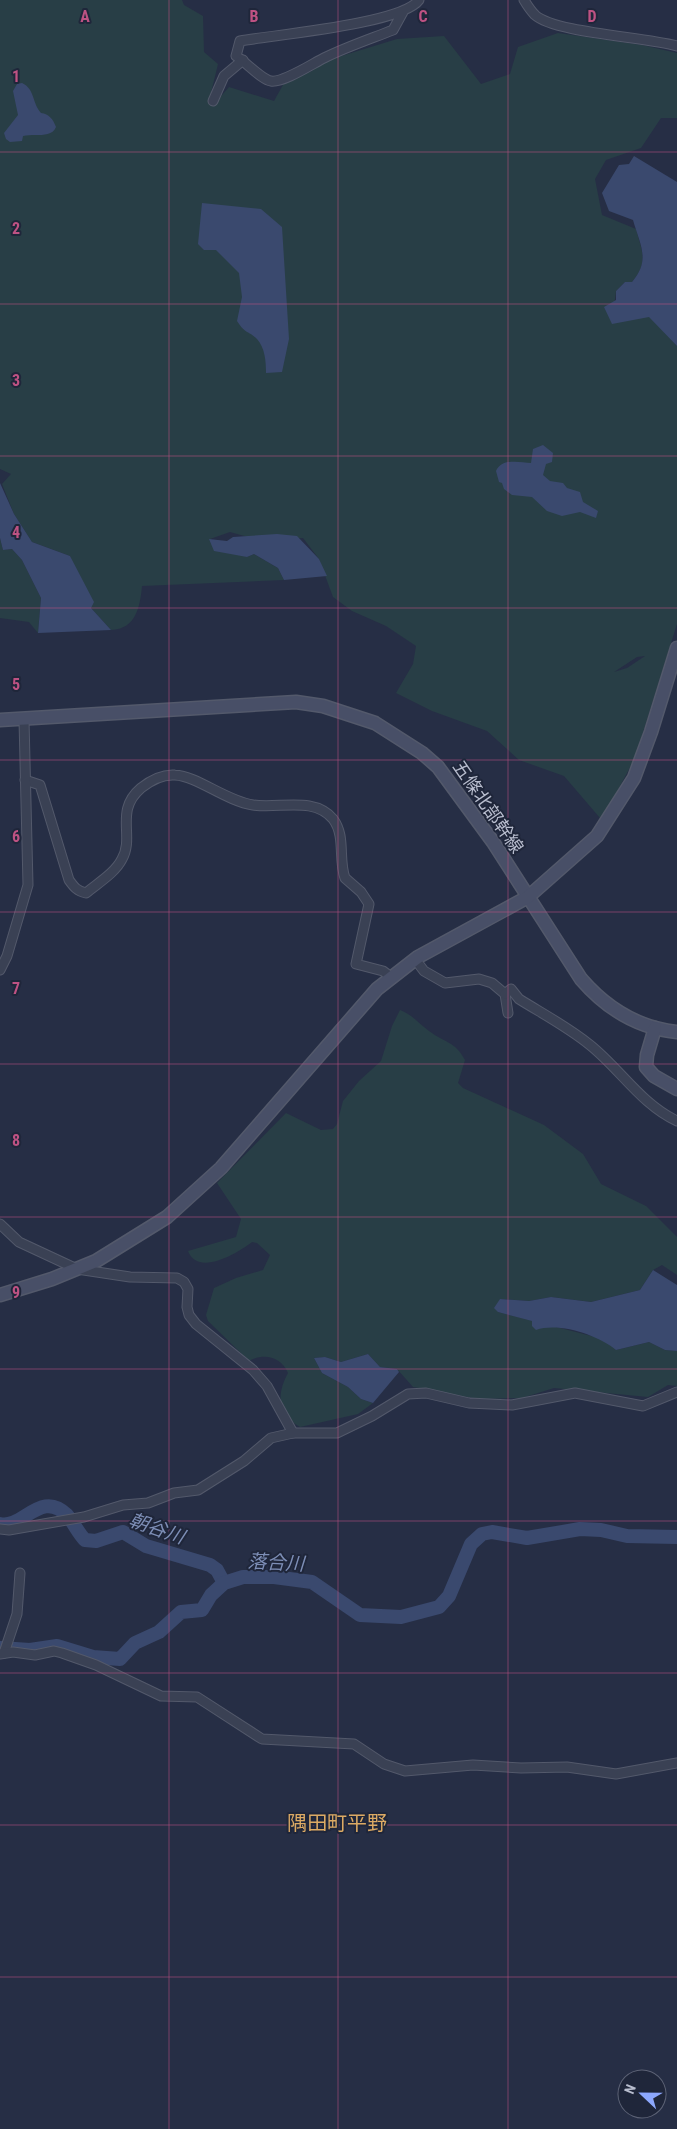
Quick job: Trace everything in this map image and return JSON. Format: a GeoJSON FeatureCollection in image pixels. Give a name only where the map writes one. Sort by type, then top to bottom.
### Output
{"type":"FeatureCollection","features":[{"type":"Feature","properties":{"kind":"street"},"geometry":{"type":"LineString","coordinates":[[404,10],[393,30],[324,58],[281,79],[271,81],[260,76],[236,56],[240,41],[343,27],[404,10],[419,0]]}},
{"type":"Feature","properties":{"kind":"street"},"geometry":{"type":"LineString","coordinates":[[524,0],[536,16],[565,28],[677,46]]}},
{"type":"Feature","properties":{"kind":"street"},"geometry":{"type":"LineString","coordinates":[[213,101],[224,76],[243,60]]}},
{"type":"Feature","properties":{"kind":"street"},"geometry":{"type":"LineString","coordinates":[[0,1295],[52,1280],[146,1231],[202,1187],[221,1168],[361,1005],[391,977],[415,960],[528,897],[597,836],[634,778],[651,732],[677,648]]}},
{"type":"Feature","properties":{"kind":"street","name":"五條北部幹線"},"geometry":{"type":"LineString","coordinates":[[0,720],[296,702],[323,706],[363,718],[386,728],[438,766],[493,842],[581,979],[598,997],[618,1012],[655,1028],[677,1032]]}},
{"type":"Feature","properties":{"kind":"street"},"geometry":{"type":"LineString","coordinates":[[0,970],[7,956],[28,885],[24,720]]}},
{"type":"Feature","properties":{"kind":"street"},"geometry":{"type":"LineString","coordinates":[[25,780],[40,785],[69,880],[73,887],[86,893],[117,867],[123,858],[126,849],[126,813],[130,801],[148,783],[162,776],[177,775],[243,803],[274,807],[303,805],[324,812],[333,819],[339,830],[345,878],[361,892],[369,904],[356,964],[382,972],[391,977]]}},
{"type":"Feature","properties":{"kind":"street"},"geometry":{"type":"LineString","coordinates":[[415,960],[424,971],[446,982],[479,980],[492,983],[508,991],[590,1044],[647,1101],[677,1121]]}},
{"type":"Feature","properties":{"kind":"street"},"geometry":{"type":"LineString","coordinates":[[508,991],[508,1013]]}},
{"type":"Feature","properties":{"kind":"street"},"geometry":{"type":"LineString","coordinates":[[655,1028],[647,1055],[646,1067],[654,1076],[677,1088]]}},
{"type":"Feature","properties":{"kind":"street"},"geometry":{"type":"LineString","coordinates":[[0,1224],[18,1242],[52,1256],[76,1269],[130,1277],[177,1278],[184,1282],[188,1289],[187,1306],[196,1324],[253,1370],[267,1386],[293,1433]]}},
{"type":"Feature","properties":{"kind":"street"},"geometry":{"type":"LineString","coordinates":[[0,1529],[9,1530],[70,1519],[123,1505],[148,1503],[174,1493],[198,1490],[244,1461],[271,1438],[293,1433],[337,1433],[372,1416],[401,1397],[415,1392],[469,1403],[512,1405],[575,1393],[635,1406],[651,1404],[677,1392]]}},
{"type":"Feature","properties":{"kind":"street"},"geometry":{"type":"LineString","coordinates":[[20,1573],[19,1605],[8,1642],[2,1653],[35,1655],[47,1651],[62,1653],[96,1665],[161,1696],[197,1697],[262,1739],[354,1744],[384,1764],[405,1770],[473,1765],[521,1768],[568,1767],[616,1774],[677,1763]]}},
{"type":"Feature","properties":{"kind":"shaded area"},"geometry":{"type":"Polygon","coordinates":[[[0,0],[182,0],[184,5],[203,16],[204,52],[218,64],[210,97],[215,103],[229,87],[274,101],[284,83],[312,71],[325,61],[397,39],[444,36],[481,84],[510,74],[518,47],[558,33],[642,45],[677,53],[677,118],[661,118],[641,148],[606,160],[595,179],[602,215],[636,229],[643,257],[641,269],[632,282],[625,282],[616,291],[612,323],[649,316],[677,346],[677,624],[635,758],[611,803],[600,818],[564,776],[519,760],[487,731],[432,711],[396,693],[413,664],[416,646],[386,626],[352,611],[333,597],[319,559],[303,538],[262,541],[230,532],[210,539],[247,557],[254,554],[278,568],[284,580],[142,586],[140,602],[135,616],[126,626],[111,630],[91,608],[70,556],[32,542],[14,514],[2,484],[11,474],[0,469],[0,0]],[[645,656],[637,657],[614,672],[627,668],[645,656]]]}},
{"type":"Feature","properties":{"kind":"shaded area"},"geometry":{"type":"Polygon","coordinates":[[[0,538],[3,550],[12,549],[22,560],[41,598],[38,633],[29,622],[0,618],[0,538]]]}},
{"type":"Feature","properties":{"kind":"shaded area"},"geometry":{"type":"Polygon","coordinates":[[[400,1010],[457,1049],[465,1060],[458,1083],[463,1088],[544,1125],[583,1154],[601,1184],[646,1206],[677,1237],[677,1275],[662,1265],[653,1270],[640,1290],[591,1302],[551,1297],[529,1301],[500,1299],[498,1312],[603,1339],[616,1350],[649,1342],[665,1350],[677,1351],[677,1386],[668,1385],[648,1397],[554,1388],[522,1398],[478,1399],[413,1387],[397,1369],[380,1367],[368,1354],[341,1362],[325,1357],[314,1358],[322,1373],[348,1387],[361,1399],[373,1403],[358,1414],[300,1427],[286,1416],[281,1403],[282,1388],[288,1373],[285,1367],[276,1360],[266,1357],[249,1361],[208,1321],[206,1315],[214,1288],[236,1278],[263,1270],[270,1255],[257,1243],[252,1242],[238,1252],[218,1260],[200,1262],[193,1259],[188,1251],[236,1237],[241,1219],[217,1183],[286,1113],[321,1130],[333,1129],[337,1124],[343,1101],[359,1081],[381,1061],[392,1026],[400,1010]]]}},
{"type":"Feature","properties":{"kind":"water"},"geometry":{"type":"Polygon","coordinates":[[[22,83],[31,92],[41,113],[50,117],[56,127],[50,133],[27,135],[23,136],[22,141],[10,142],[6,139],[4,133],[18,115],[13,91],[17,84],[22,83]]]}},
{"type":"Feature","properties":{"kind":"water"},"geometry":{"type":"Polygon","coordinates":[[[634,156],[677,182],[677,346],[649,317],[612,324],[604,307],[616,300],[616,291],[625,282],[632,282],[638,274],[643,259],[641,245],[633,220],[609,211],[602,193],[619,165],[629,164],[634,156]]]}},
{"type":"Feature","properties":{"kind":"water"},"geometry":{"type":"Polygon","coordinates":[[[202,203],[261,209],[282,227],[289,339],[282,372],[266,373],[262,346],[237,321],[242,297],[239,273],[216,250],[204,250],[198,244],[202,203]]]}},
{"type":"Feature","properties":{"kind":"water"},"geometry":{"type":"Polygon","coordinates":[[[543,445],[553,453],[552,462],[546,464],[543,475],[550,481],[563,483],[567,488],[580,492],[583,502],[598,511],[596,518],[580,512],[562,516],[547,511],[532,497],[512,495],[504,489],[502,483],[499,482],[496,471],[499,467],[507,462],[531,463],[533,449],[543,445]]]}},
{"type":"Feature","properties":{"kind":"water"},"geometry":{"type":"Polygon","coordinates":[[[0,483],[14,514],[32,542],[70,556],[94,602],[91,608],[111,630],[38,633],[41,598],[22,560],[12,549],[3,550],[0,538],[0,483]]]}},
{"type":"Feature","properties":{"kind":"water"},"geometry":{"type":"Polygon","coordinates":[[[277,534],[297,536],[319,559],[327,576],[284,580],[278,568],[254,554],[247,557],[214,551],[209,539],[227,541],[233,537],[277,534]]]}},
{"type":"Feature","properties":{"kind":"water"},"geometry":{"type":"Polygon","coordinates":[[[653,1270],[677,1285],[677,1351],[665,1350],[649,1342],[616,1350],[599,1339],[578,1331],[556,1328],[536,1330],[532,1326],[532,1321],[498,1312],[494,1308],[500,1299],[529,1301],[551,1297],[591,1302],[640,1290],[653,1270]]]}},
{"type":"Feature","properties":{"kind":"water"},"geometry":{"type":"Polygon","coordinates":[[[368,1354],[380,1367],[397,1369],[399,1372],[373,1403],[361,1399],[348,1387],[322,1373],[314,1358],[325,1357],[341,1362],[368,1354]]]}},
{"type":"Feature","properties":{"kind":"waterway","name":"朝谷川"},"geometry":{"type":"LineString","coordinates":[[0,1524],[17,1521],[40,1508],[49,1506],[58,1508],[67,1515],[85,1540],[96,1541],[123,1532],[146,1546],[210,1565],[217,1570],[224,1583]]}},
{"type":"Feature","properties":{"kind":"waterway","name":"落合川"},"geometry":{"type":"LineString","coordinates":[[0,1648],[30,1650],[57,1646],[93,1657],[120,1659],[135,1643],[159,1632],[181,1612],[202,1610],[211,1595],[224,1583],[243,1577],[274,1577],[312,1582],[360,1615],[401,1617],[439,1607],[449,1596],[471,1544],[482,1534],[492,1532],[527,1538],[580,1529],[601,1530],[627,1536],[677,1537]]}},
{"type":"Feature","properties":{"kind":"district","name":"隅田町平野"},"geometry":{"type":"Point","coordinates":[337,1823]}}]}
